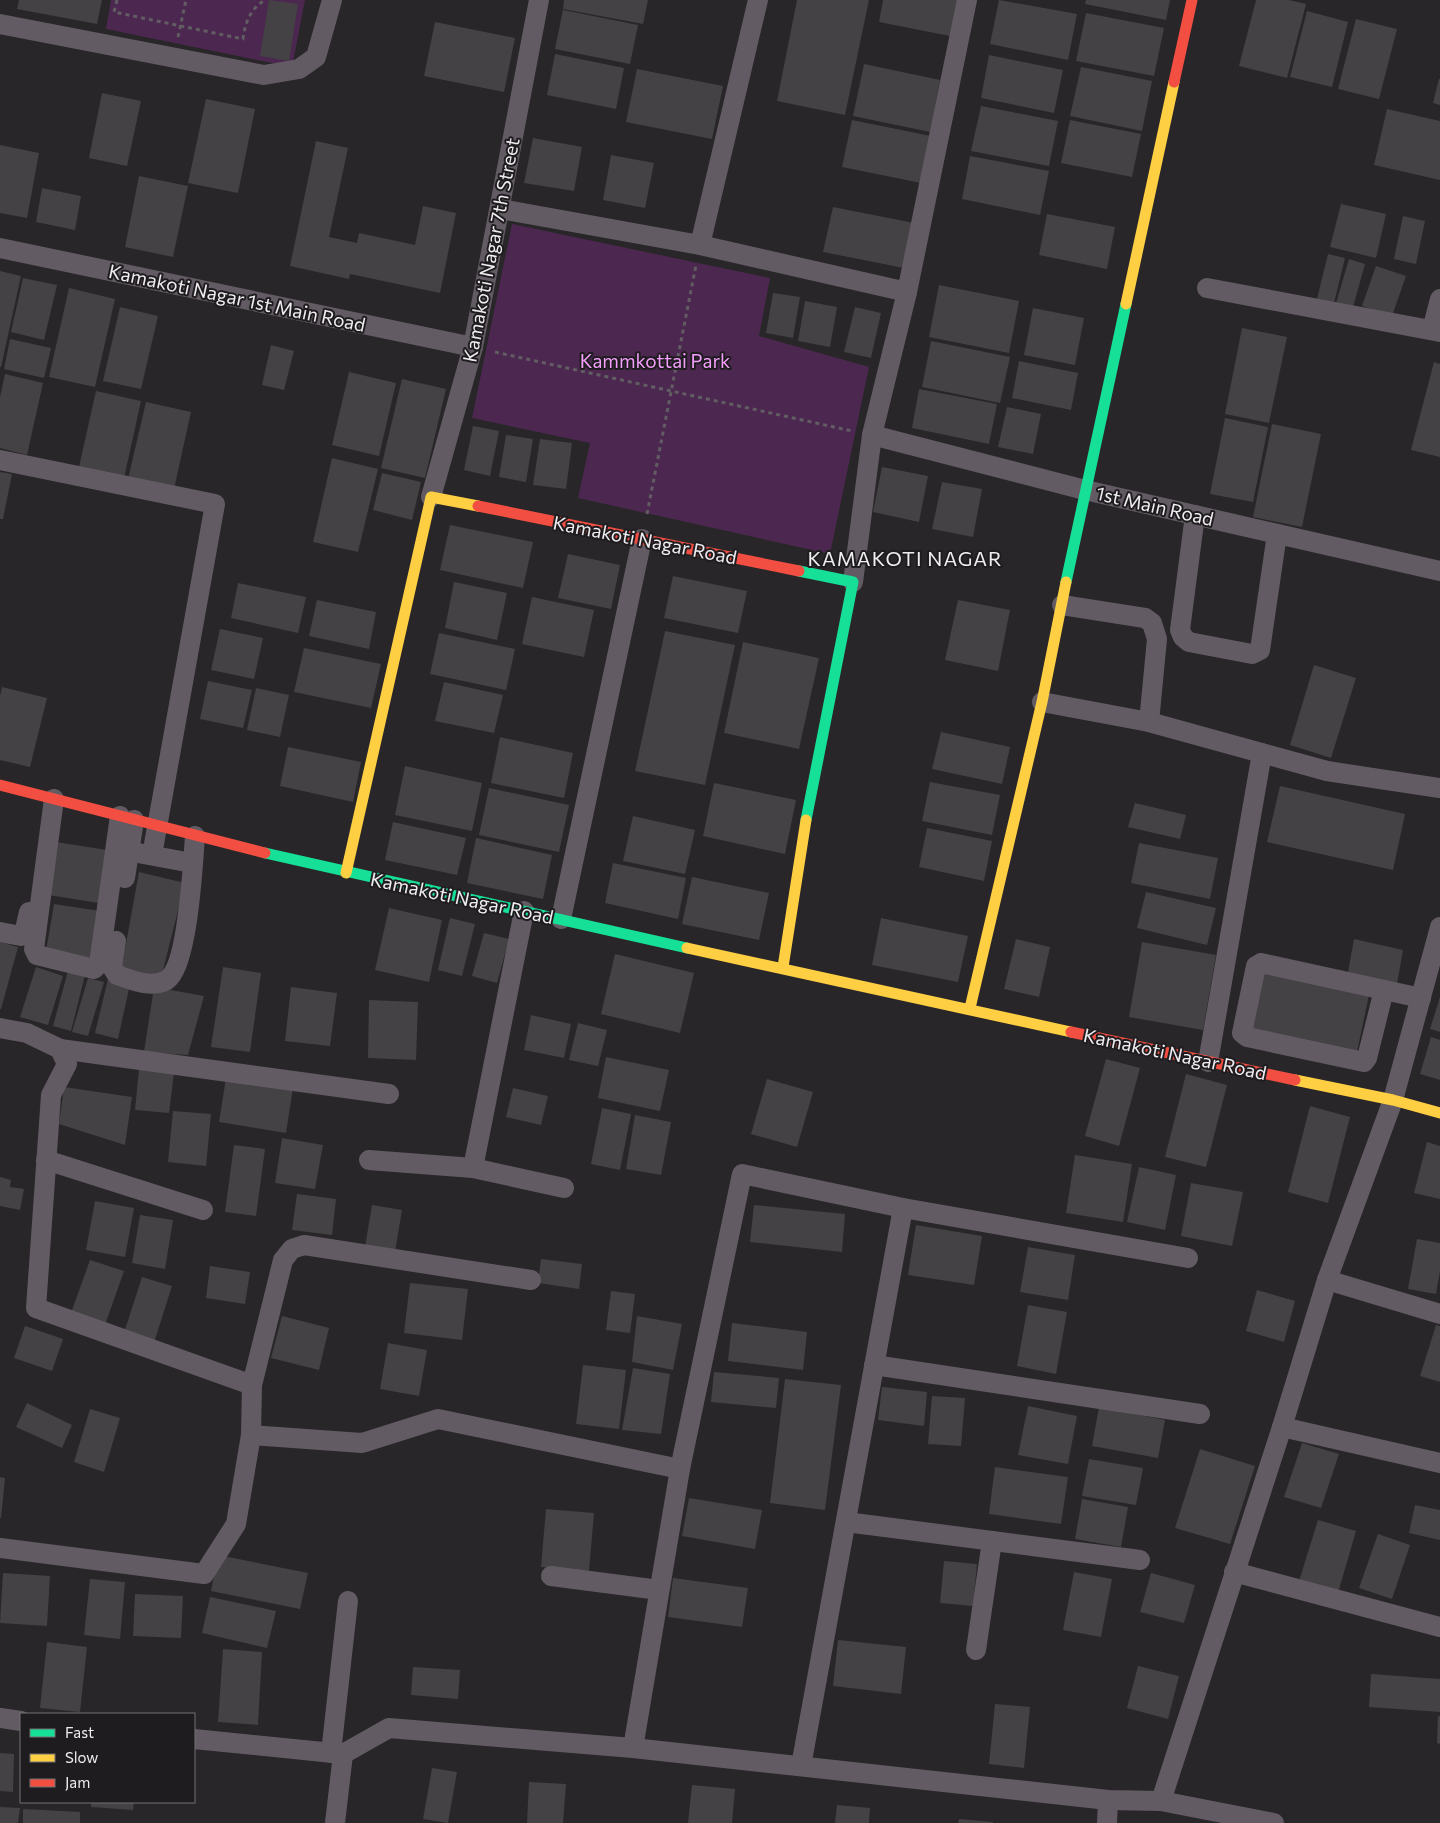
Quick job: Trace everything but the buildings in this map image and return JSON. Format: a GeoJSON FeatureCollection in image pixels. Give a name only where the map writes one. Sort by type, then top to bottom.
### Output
{"type":"FeatureCollection","features":[{"type":"Feature","properties":{"kind":"street"},"geometry":{"type":"LineString","coordinates":[[0,24],[264,75],[299,69],[316,56],[332,0]]}},
{"type":"Feature","properties":{"kind":"street","name":"Kamakoti Nagar 7th Street"},"geometry":{"type":"LineString","coordinates":[[431,497],[473,347],[539,0]]}},
{"type":"Feature","properties":{"kind":"street"},"geometry":{"type":"LineString","coordinates":[[700,245],[758,0]]}},
{"type":"Feature","properties":{"kind":"street"},"geometry":{"type":"LineString","coordinates":[[783,967],[811,789],[853,582],[872,436],[907,292],[967,0]]}},
{"type":"Feature","properties":{"kind":"street"},"geometry":{"type":"LineString","coordinates":[[970,1008],[1042,702],[1085,490],[1192,0]]}},
{"type":"Feature","properties":{"kind":"street"},"geometry":{"type":"LineString","coordinates":[[500,209],[700,245],[907,292]]}},
{"type":"Feature","properties":{"kind":"street","name":"Kamakoti Nagar 1st Main Road"},"geometry":{"type":"LineString","coordinates":[[0,248],[473,347]]}},
{"type":"Feature","properties":{"kind":"street"},"geometry":{"type":"LineString","coordinates":[[1207,288],[1436,331],[1440,300]]}},
{"type":"Feature","properties":{"kind":"street","name":"1st Main Road"},"geometry":{"type":"LineString","coordinates":[[872,436],[1085,490],[1440,571]]}},
{"type":"Feature","properties":{"kind":"street"},"geometry":{"type":"LineString","coordinates":[[0,460],[215,504],[166,829],[160,857]]}},
{"type":"Feature","properties":{"kind":"street","name":"Kamakoti Nagar Road"},"geometry":{"type":"LineString","coordinates":[[346,873],[431,497],[853,582]]}},
{"type":"Feature","properties":{"kind":"street"},"geometry":{"type":"LineString","coordinates":[[1195,515],[1180,630],[1183,637],[1189,642],[1252,654],[1260,650],[1277,534]]}},
{"type":"Feature","properties":{"kind":"street"},"geometry":{"type":"LineString","coordinates":[[561,919],[642,540]]}},
{"type":"Feature","properties":{"kind":"street"},"geometry":{"type":"LineString","coordinates":[[1062,604],[1145,618],[1152,623],[1157,639],[1149,722]]}},
{"type":"Feature","properties":{"kind":"street"},"geometry":{"type":"LineString","coordinates":[[1042,702],[1149,722],[1327,771],[1440,788]]}},
{"type":"Feature","properties":{"kind":"street"},"geometry":{"type":"LineString","coordinates":[[1208,1062],[1262,753]]}},
{"type":"Feature","properties":{"kind":"street","name":"Kamakoti Nagar Road"},"geometry":{"type":"LineString","coordinates":[[0,785],[166,829],[346,873],[970,1008],[1208,1062],[1393,1100],[1440,1113]]}},
{"type":"Feature","properties":{"kind":"street"},"geometry":{"type":"LineString","coordinates":[[48,797],[34,949],[37,955],[94,969],[99,964],[127,818]]}},
{"type":"Feature","properties":{"kind":"street"},"geometry":{"type":"LineString","coordinates":[[0,932],[21,936],[27,928],[48,797]]}},
{"type":"Feature","properties":{"kind":"street"},"geometry":{"type":"LineString","coordinates":[[127,818],[129,851],[112,967],[117,975],[146,984],[165,981],[176,967],[185,934],[195,836]]}},
{"type":"Feature","properties":{"kind":"street"},"geometry":{"type":"LineString","coordinates":[[129,851],[192,863]]}},
{"type":"Feature","properties":{"kind":"street"},"geometry":{"type":"LineString","coordinates":[[473,1168],[524,911]]}},
{"type":"Feature","properties":{"kind":"street"},"geometry":{"type":"LineString","coordinates":[[1162,1801],[1282,1427],[1326,1280],[1393,1100],[1440,928]]}},
{"type":"Feature","properties":{"kind":"street"},"geometry":{"type":"LineString","coordinates":[[1384,990],[1366,1060],[1360,1062],[1247,1038],[1242,1033],[1256,966],[1259,963],[1384,990],[1421,998]]}},
{"type":"Feature","properties":{"kind":"street"},"geometry":{"type":"LineString","coordinates":[[1214,1023],[1244,1028]]}},
{"type":"Feature","properties":{"kind":"street"},"geometry":{"type":"LineString","coordinates":[[0,1028],[27,1034],[60,1049],[389,1094]]}},
{"type":"Feature","properties":{"kind":"street"},"geometry":{"type":"LineString","coordinates":[[1280,1077],[1286,1046]]}},
{"type":"Feature","properties":{"kind":"street"},"geometry":{"type":"LineString","coordinates":[[60,1049],[67,1064],[51,1095],[36,1308],[252,1385]]}},
{"type":"Feature","properties":{"kind":"street"},"geometry":{"type":"LineString","coordinates":[[1319,1085],[1325,1055]]}},
{"type":"Feature","properties":{"kind":"street"},"geometry":{"type":"LineString","coordinates":[[46,1160],[203,1210]]}},
{"type":"Feature","properties":{"kind":"street"},"geometry":{"type":"LineString","coordinates":[[369,1160],[473,1168],[564,1188]]}},
{"type":"Feature","properties":{"kind":"street"},"geometry":{"type":"LineString","coordinates":[[633,1748],[680,1469],[742,1174],[903,1208],[1188,1258]]}},
{"type":"Feature","properties":{"kind":"street"},"geometry":{"type":"LineString","coordinates":[[801,1766],[903,1208]]}},
{"type":"Feature","properties":{"kind":"street"},"geometry":{"type":"LineString","coordinates":[[0,1548],[204,1574],[236,1524],[251,1435],[252,1385],[284,1260],[292,1249],[304,1245],[531,1280]]}},
{"type":"Feature","properties":{"kind":"street"},"geometry":{"type":"LineString","coordinates":[[1326,1280],[1440,1314]]}},
{"type":"Feature","properties":{"kind":"street"},"geometry":{"type":"LineString","coordinates":[[874,1365],[1200,1414]]}},
{"type":"Feature","properties":{"kind":"street"},"geometry":{"type":"LineString","coordinates":[[251,1435],[362,1443],[438,1419],[680,1469]]}},
{"type":"Feature","properties":{"kind":"street"},"geometry":{"type":"LineString","coordinates":[[1282,1427],[1440,1463]]}},
{"type":"Feature","properties":{"kind":"street"},"geometry":{"type":"LineString","coordinates":[[846,1522],[1140,1560]]}},
{"type":"Feature","properties":{"kind":"street"},"geometry":{"type":"LineString","coordinates":[[976,1650],[992,1541]]}},
{"type":"Feature","properties":{"kind":"street"},"geometry":{"type":"LineString","coordinates":[[1234,1572],[1440,1627]]}},
{"type":"Feature","properties":{"kind":"street"},"geometry":{"type":"LineString","coordinates":[[551,1576],[659,1590]]}},
{"type":"Feature","properties":{"kind":"street"},"geometry":{"type":"LineString","coordinates":[[335,1823],[337,1754],[348,1600]]}},
{"type":"Feature","properties":{"kind":"street"},"geometry":{"type":"LineString","coordinates":[[0,1718],[20,1720]]}},
{"type":"Feature","properties":{"kind":"street"},"geometry":{"type":"LineString","coordinates":[[195,1739],[337,1754],[389,1728],[633,1748],[1108,1800],[1162,1801],[1274,1823]]}},
{"type":"Feature","properties":{"kind":"street"},"geometry":{"type":"LineString","coordinates":[[1107,1823],[1108,1800]]}},
{"type":"Feature","properties":{"kind":"path"},"geometry":{"type":"LineString","coordinates":[[117,0],[114,12],[243,40],[248,18],[263,1]]}},
{"type":"Feature","properties":{"kind":"path"},"geometry":{"type":"LineString","coordinates":[[174,57],[186,0]]}},
{"type":"Feature","properties":{"kind":"path"},"geometry":{"type":"LineString","coordinates":[[642,540],[700,245]]}},
{"type":"Feature","properties":{"kind":"path"},"geometry":{"type":"LineString","coordinates":[[473,347],[872,436]]}},
{"type":"Feature","properties":{"kind":"green space"},"geometry":{"type":"Polygon","coordinates":[[[111,0],[305,0],[292,67],[106,29],[111,0]]]}},
{"type":"Feature","properties":{"kind":"green space","name":"Kammkottai Park"},"geometry":{"type":"Polygon","coordinates":[[[512,224],[770,278],[759,336],[869,367],[830,554],[578,498],[590,443],[472,418],[512,224]]]}},
{"type":"Feature","properties":{"kind":"traffic: fast"},"geometry":{"type":"LineString","coordinates":[[1066,582],[1126,304]]}},
{"type":"Feature","properties":{"kind":"traffic: fast"},"geometry":{"type":"LineString","coordinates":[[799,571],[853,582],[806,820]]}},
{"type":"Feature","properties":{"kind":"traffic: fast"},"geometry":{"type":"LineString","coordinates":[[265,853],[687,948]]}},
{"type":"Feature","properties":{"kind":"traffic: slow"},"geometry":{"type":"LineString","coordinates":[[1126,304],[1174,82]]}},
{"type":"Feature","properties":{"kind":"traffic: slow"},"geometry":{"type":"LineString","coordinates":[[346,873],[431,497],[478,506]]}},
{"type":"Feature","properties":{"kind":"traffic: slow"},"geometry":{"type":"LineString","coordinates":[[970,1008],[1042,702],[1066,582]]}},
{"type":"Feature","properties":{"kind":"traffic: slow"},"geometry":{"type":"LineString","coordinates":[[783,967],[806,820]]}},
{"type":"Feature","properties":{"kind":"traffic: slow"},"geometry":{"type":"LineString","coordinates":[[687,948],[1071,1032]]}},
{"type":"Feature","properties":{"kind":"traffic: slow"},"geometry":{"type":"LineString","coordinates":[[1295,1080],[1393,1100],[1440,1113]]}},
{"type":"Feature","properties":{"kind":"traffic: jam"},"geometry":{"type":"LineString","coordinates":[[1174,82],[1192,0]]}},
{"type":"Feature","properties":{"kind":"traffic: jam"},"geometry":{"type":"LineString","coordinates":[[478,506],[799,571]]}},
{"type":"Feature","properties":{"kind":"traffic: jam"},"geometry":{"type":"LineString","coordinates":[[0,785],[265,853]]}},
{"type":"Feature","properties":{"kind":"traffic: jam"},"geometry":{"type":"LineString","coordinates":[[1071,1032],[1295,1080]]}},
{"type":"Feature","properties":{"kind":"district","name":"KAMAKOTI NAGAR"},"geometry":{"type":"Point","coordinates":[905,559]}}]}
